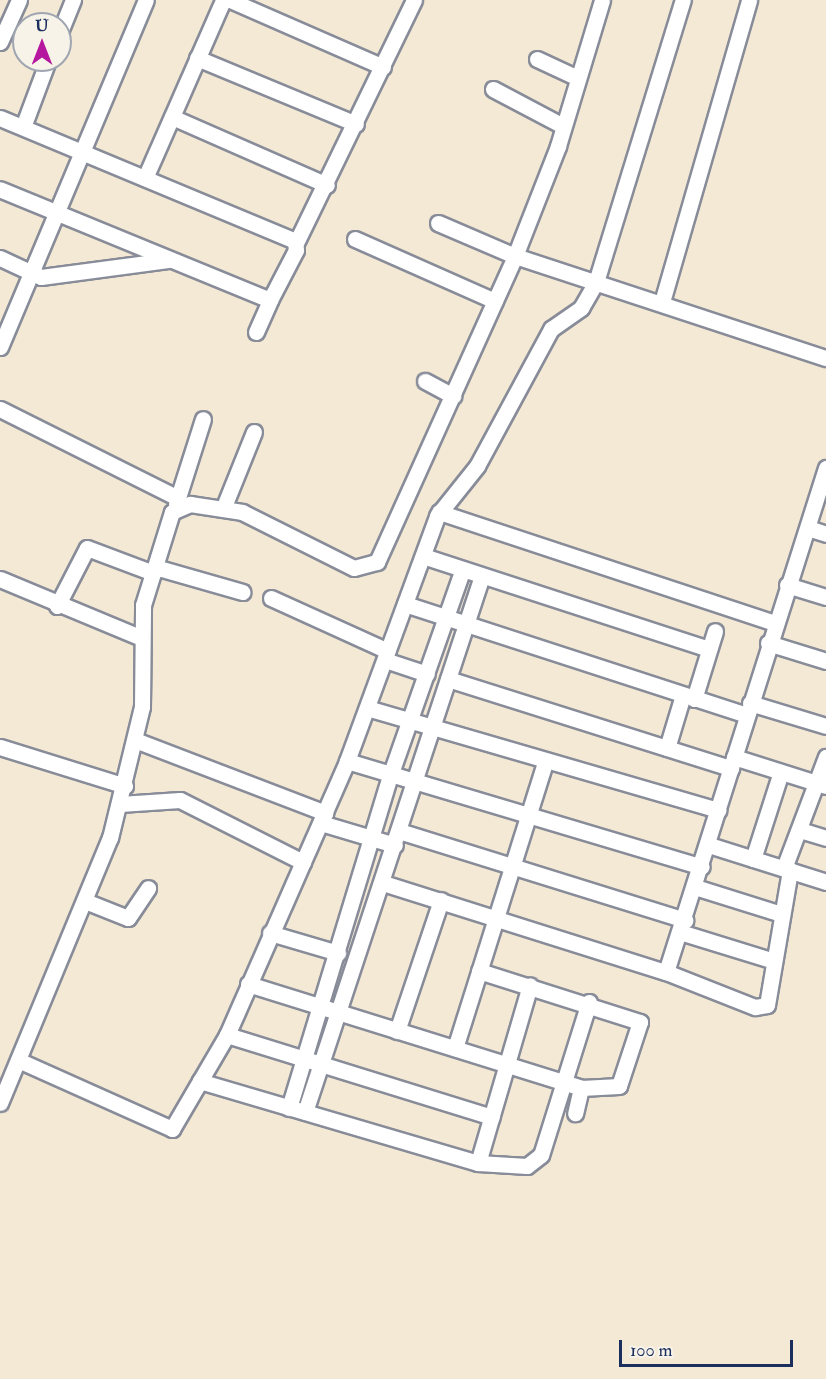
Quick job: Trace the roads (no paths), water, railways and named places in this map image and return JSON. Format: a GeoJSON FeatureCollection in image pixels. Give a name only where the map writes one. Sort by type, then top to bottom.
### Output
{"type":"FeatureCollection","features":[{"type":"Feature","properties":{"kind":"street"},"geometry":{"type":"LineString","coordinates":[[0,42],[19,0]]}},
{"type":"Feature","properties":{"kind":"street"},"geometry":{"type":"LineString","coordinates":[[2,338],[146,0]]}},
{"type":"Feature","properties":{"kind":"street"},"geometry":{"type":"LineString","coordinates":[[145,178],[223,0]]}},
{"type":"Feature","properties":{"kind":"street"},"geometry":{"type":"LineString","coordinates":[[231,0],[383,67]]}},
{"type":"Feature","properties":{"kind":"street"},"geometry":{"type":"LineString","coordinates":[[0,409],[175,501],[255,516],[354,568],[373,566],[453,396],[515,256],[563,126],[602,0]]}},
{"type":"Feature","properties":{"kind":"street"},"geometry":{"type":"LineString","coordinates":[[18,1060],[172,1129],[227,1035],[270,933],[323,818],[367,708],[439,512],[477,466],[550,328],[581,308],[596,282],[683,0]]}},
{"type":"Feature","properties":{"kind":"street"},"geometry":{"type":"LineString","coordinates":[[662,302],[749,0]]}},
{"type":"Feature","properties":{"kind":"street"},"geometry":{"type":"LineString","coordinates":[[256,332],[296,243],[327,185],[383,67],[408,2]]}},
{"type":"Feature","properties":{"kind":"street"},"geometry":{"type":"LineString","coordinates":[[197,58],[356,123]]}},
{"type":"Feature","properties":{"kind":"street"},"geometry":{"type":"LineString","coordinates":[[537,59],[578,78]]}},
{"type":"Feature","properties":{"kind":"street"},"geometry":{"type":"LineString","coordinates":[[23,127],[44,72]]}},
{"type":"Feature","properties":{"kind":"street"},"geometry":{"type":"LineString","coordinates":[[493,89],[563,126]]}},
{"type":"Feature","properties":{"kind":"street"},"geometry":{"type":"LineString","coordinates":[[172,117],[327,185]]}},
{"type":"Feature","properties":{"kind":"street"},"geometry":{"type":"LineString","coordinates":[[0,118],[296,243]]}},
{"type":"Feature","properties":{"kind":"street"},"geometry":{"type":"LineString","coordinates":[[0,189],[56,214],[270,300]]}},
{"type":"Feature","properties":{"kind":"street"},"geometry":{"type":"LineString","coordinates":[[438,223],[515,256],[826,357]]}},
{"type":"Feature","properties":{"kind":"street"},"geometry":{"type":"LineString","coordinates":[[355,239],[495,301]]}},
{"type":"Feature","properties":{"kind":"street"},"geometry":{"type":"LineString","coordinates":[[0,258],[41,278],[168,260]]}},
{"type":"Feature","properties":{"kind":"street"},"geometry":{"type":"LineString","coordinates":[[425,381],[453,396]]}},
{"type":"Feature","properties":{"kind":"street"},"geometry":{"type":"LineString","coordinates":[[0,1103],[6,1074],[18,1060],[85,901],[120,804],[142,698],[140,637],[154,570],[203,419]]}},
{"type":"Feature","properties":{"kind":"street"},"geometry":{"type":"LineString","coordinates":[[224,509],[254,432]]}},
{"type":"Feature","properties":{"kind":"street"},"geometry":{"type":"LineString","coordinates":[[666,972],[702,867],[768,643],[826,468]]}},
{"type":"Feature","properties":{"kind":"street"},"geometry":{"type":"LineString","coordinates":[[439,512],[775,623]]}},
{"type":"Feature","properties":{"kind":"street"},"geometry":{"type":"LineString","coordinates":[[808,528],[826,534]]}},
{"type":"Feature","properties":{"kind":"street"},"geometry":{"type":"LineString","coordinates":[[57,606],[87,548],[154,570],[242,592]]}},
{"type":"Feature","properties":{"kind":"street"},"geometry":{"type":"LineString","coordinates":[[423,556],[709,649]]}},
{"type":"Feature","properties":{"kind":"street"},"geometry":{"type":"LineString","coordinates":[[290,1108],[391,773],[463,569]]}},
{"type":"Feature","properties":{"kind":"street"},"geometry":{"type":"LineString","coordinates":[[305,1112],[383,883],[430,728],[482,576]]}},
{"type":"Feature","properties":{"kind":"street"},"geometry":{"type":"LineString","coordinates":[[0,579],[57,606],[140,637]]}},
{"type":"Feature","properties":{"kind":"street"},"geometry":{"type":"LineString","coordinates":[[787,585],[826,597]]}},
{"type":"Feature","properties":{"kind":"street"},"geometry":{"type":"LineString","coordinates":[[271,598],[427,674]]}},
{"type":"Feature","properties":{"kind":"street"},"geometry":{"type":"LineString","coordinates":[[405,604],[464,626],[688,697],[826,726]]}},
{"type":"Feature","properties":{"kind":"street"},"geometry":{"type":"LineString","coordinates":[[667,748],[715,631]]}},
{"type":"Feature","properties":{"kind":"street"},"geometry":{"type":"LineString","coordinates":[[768,643],[826,661]]}},
{"type":"Feature","properties":{"kind":"street"},"geometry":{"type":"LineString","coordinates":[[448,679],[667,748],[781,771],[821,785]]}},
{"type":"Feature","properties":{"kind":"street"},"geometry":{"type":"LineString","coordinates":[[367,708],[545,762],[719,810]]}},
{"type":"Feature","properties":{"kind":"street"},"geometry":{"type":"LineString","coordinates":[[135,740],[371,838],[397,838],[512,867],[682,926],[774,961]]}},
{"type":"Feature","properties":{"kind":"street"},"geometry":{"type":"LineString","coordinates":[[0,747],[125,786]]}},
{"type":"Feature","properties":{"kind":"street"},"geometry":{"type":"LineString","coordinates":[[383,883],[666,972],[763,1007],[774,961],[787,869],[800,830],[821,785],[826,757]]}},
{"type":"Feature","properties":{"kind":"street"},"geometry":{"type":"LineString","coordinates":[[347,760],[702,867]]}},
{"type":"Feature","properties":{"kind":"street"},"geometry":{"type":"LineString","coordinates":[[455,1048],[545,762]]}},
{"type":"Feature","properties":{"kind":"street"},"geometry":{"type":"LineString","coordinates":[[753,859],[781,771]]}},
{"type":"Feature","properties":{"kind":"street"},"geometry":{"type":"LineString","coordinates":[[120,804],[180,800],[303,862]]}},
{"type":"Feature","properties":{"kind":"street"},"geometry":{"type":"LineString","coordinates":[[800,830],[826,838]]}},
{"type":"Feature","properties":{"kind":"street"},"geometry":{"type":"LineString","coordinates":[[709,844],[826,882]]}},
{"type":"Feature","properties":{"kind":"street"},"geometry":{"type":"LineString","coordinates":[[695,887],[781,914]]}},
{"type":"Feature","properties":{"kind":"street"},"geometry":{"type":"LineString","coordinates":[[85,901],[128,918],[148,888]]}},
{"type":"Feature","properties":{"kind":"street"},"geometry":{"type":"LineString","coordinates":[[397,1031],[441,900]]}},
{"type":"Feature","properties":{"kind":"street"},"geometry":{"type":"LineString","coordinates":[[270,933],[338,952]]}},
{"type":"Feature","properties":{"kind":"street"},"geometry":{"type":"LineString","coordinates":[[248,984],[581,1088],[619,1086],[640,1026],[632,1016],[479,971]]}},
{"type":"Feature","properties":{"kind":"street"},"geometry":{"type":"LineString","coordinates":[[478,1163],[530,985]]}},
{"type":"Feature","properties":{"kind":"street"},"geometry":{"type":"LineString","coordinates":[[195,1088],[290,1108],[478,1163],[510,1168],[538,1161],[589,1002]]}},
{"type":"Feature","properties":{"kind":"street"},"geometry":{"type":"LineString","coordinates":[[227,1035],[492,1117]]}},
{"type":"Feature","properties":{"kind":"street"},"geometry":{"type":"LineString","coordinates":[[575,1113],[581,1088]]}}]}
